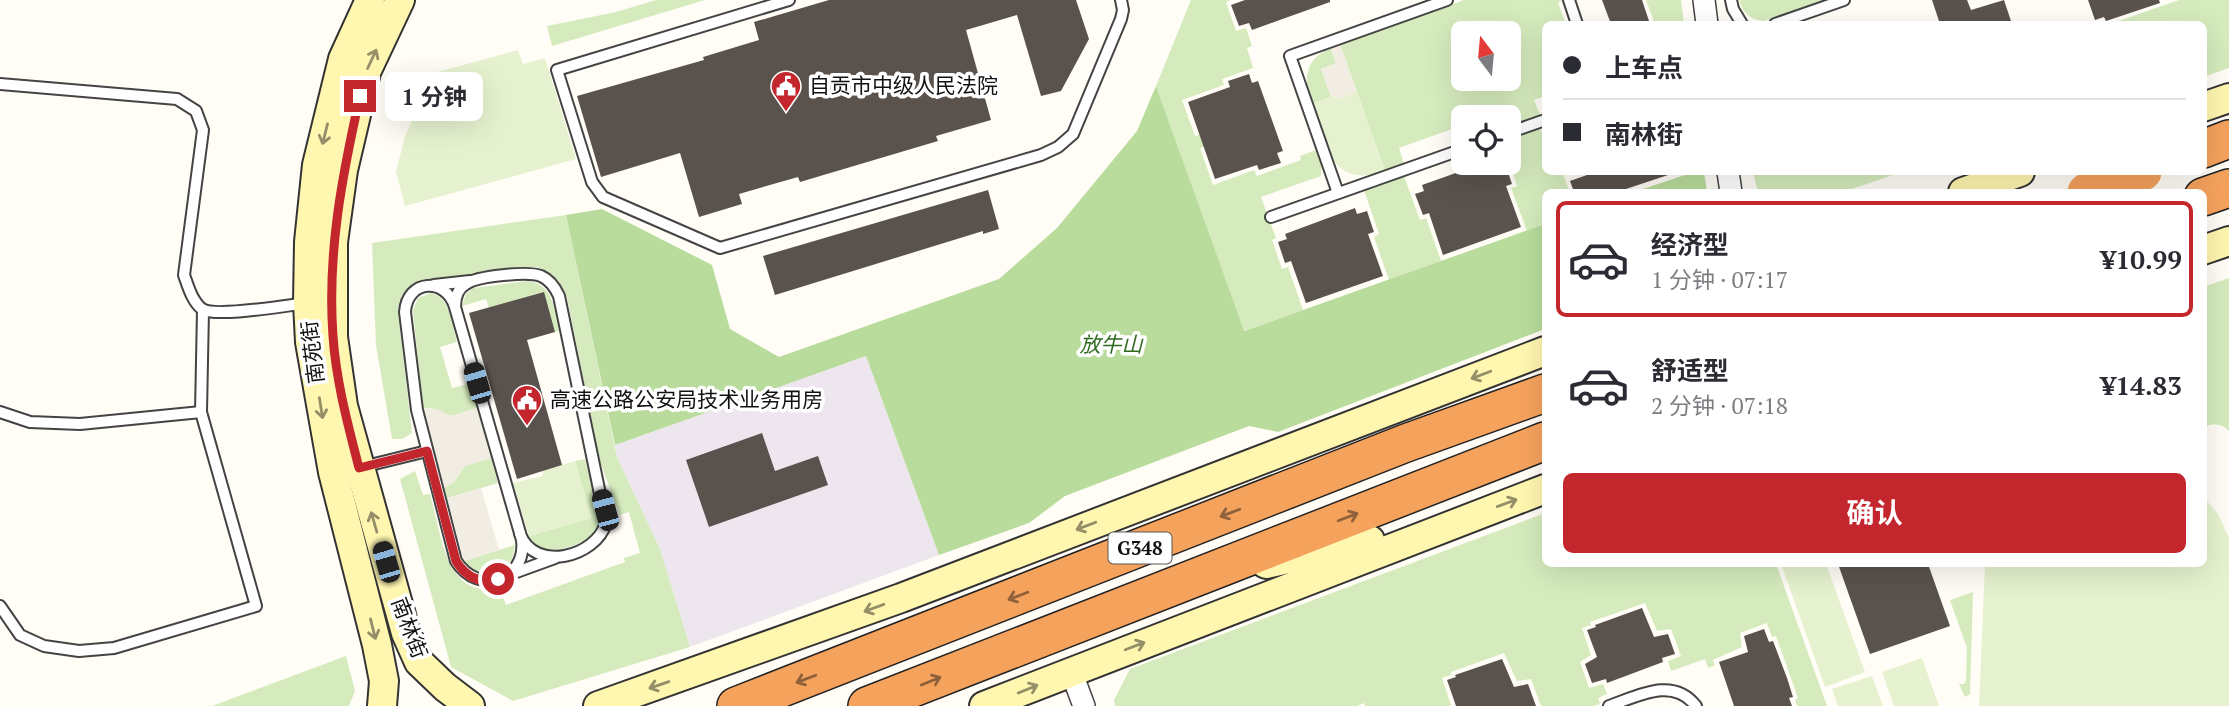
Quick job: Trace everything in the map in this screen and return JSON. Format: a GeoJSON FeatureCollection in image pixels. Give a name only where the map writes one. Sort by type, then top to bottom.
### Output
{"type":"FeatureCollection","features":[{"type":"Feature","properties":{"kind":"highway"},"geometry":{"type":"LineString","coordinates":[[2207,147],[2229,139]]}},
{"type":"Feature","properties":{"kind":"highway"},"geometry":{"type":"LineString","coordinates":[[2095,189],[2134,175]]}},
{"type":"Feature","properties":{"kind":"highway"},"geometry":{"type":"LineString","coordinates":[[2207,196],[2229,188]]}},
{"type":"Feature","properties":{"kind":"highway","name":"G348"},"geometry":{"type":"LineString","coordinates":[[736,706],[1406,443],[1542,394]]}},
{"type":"Feature","properties":{"kind":"highway","name":"G348"},"geometry":{"type":"LineString","coordinates":[[867,706],[1542,442]]}},
{"type":"Feature","properties":{"kind":"street","name":"南苑街"},"geometry":{"type":"LineString","coordinates":[[370,0],[343,59],[317,165],[309,242],[308,303],[310,342],[330,460],[377,645],[384,681],[382,706]]}},
{"type":"Feature","properties":{"kind":"street","name":"南林街"},"geometry":{"type":"LineString","coordinates":[[400,0],[366,72],[343,170],[333,242],[333,337],[343,406],[406,633],[419,662],[470,706]]}},
{"type":"Feature","properties":{"kind":"street"},"geometry":{"type":"LineString","coordinates":[[1704,0],[1707,21]]}},
{"type":"Feature","properties":{"kind":"street"},"geometry":{"type":"LineString","coordinates":[[2207,105],[2229,97]]}},
{"type":"Feature","properties":{"kind":"street"},"geometry":{"type":"LineString","coordinates":[[1972,189],[2011,175]]}},
{"type":"Feature","properties":{"kind":"street"},"geometry":{"type":"LineString","coordinates":[[2113,175],[2122,179],[2130,189]]}},
{"type":"Feature","properties":{"kind":"street"},"geometry":{"type":"LineString","coordinates":[[2207,249],[2229,241]]}},
{"type":"Feature","properties":{"kind":"street"},"geometry":{"type":"LineString","coordinates":[[598,706],[901,598],[1542,352]]}},
{"type":"Feature","properties":{"kind":"street"},"geometry":{"type":"LineString","coordinates":[[1125,511],[1406,443]]}},
{"type":"Feature","properties":{"kind":"street"},"geometry":{"type":"LineString","coordinates":[[984,706],[1542,490]]}},
{"type":"Feature","properties":{"kind":"street"},"geometry":{"type":"LineString","coordinates":[[1168,587],[1471,516]]}},
{"type":"Feature","properties":{"kind":"street"},"geometry":{"type":"LineString","coordinates":[[1071,671],[1084,706]]}},
{"type":"Feature","properties":{"kind":"lane"},"geometry":{"type":"LineString","coordinates":[[789,0],[557,70],[592,182],[603,197],[720,248],[1041,155],[1058,147],[1073,134],[1121,19],[1121,0]]}},
{"type":"Feature","properties":{"kind":"lane"},"geometry":{"type":"LineString","coordinates":[[1338,193],[1290,56],[1447,0]]}},
{"type":"Feature","properties":{"kind":"lane"},"geometry":{"type":"LineString","coordinates":[[1569,0],[1576,21]]}},
{"type":"Feature","properties":{"kind":"lane"},"geometry":{"type":"LineString","coordinates":[[1731,0],[1732,9],[1740,21]]}},
{"type":"Feature","properties":{"kind":"lane"},"geometry":{"type":"LineString","coordinates":[[1784,21],[1844,0]]}},
{"type":"Feature","properties":{"kind":"lane"},"geometry":{"type":"LineString","coordinates":[[0,84],[177,99],[196,111],[202,130],[184,275],[190,294],[203,310],[201,412],[256,606],[114,648],[79,651],[44,646],[20,635],[0,606]]}},
{"type":"Feature","properties":{"kind":"lane"},"geometry":{"type":"LineString","coordinates":[[1521,128],[1542,121]]}},
{"type":"Feature","properties":{"kind":"lane"},"geometry":{"type":"LineString","coordinates":[[1271,217],[1451,153]]}},
{"type":"Feature","properties":{"kind":"lane"},"geometry":{"type":"LineString","coordinates":[[526,273],[550,282],[559,296],[606,516],[603,530],[596,541],[498,579],[485,581],[465,573],[456,561],[417,410],[405,307],[415,291],[428,286],[526,273]]}},
{"type":"Feature","properties":{"kind":"lane"},"geometry":{"type":"LineString","coordinates":[[455,307],[455,299],[460,289],[474,280]]}},
{"type":"Feature","properties":{"kind":"lane"},"geometry":{"type":"LineString","coordinates":[[428,286],[447,292],[455,307],[520,534],[523,547],[518,564],[509,574],[498,579]]}},
{"type":"Feature","properties":{"kind":"lane"},"geometry":{"type":"LineString","coordinates":[[203,310],[220,313],[308,303]]}},
{"type":"Feature","properties":{"kind":"lane"},"geometry":{"type":"LineString","coordinates":[[0,412],[30,422],[80,424],[201,412]]}},
{"type":"Feature","properties":{"kind":"lane"},"geometry":{"type":"LineString","coordinates":[[359,468],[427,451]]}},
{"type":"Feature","properties":{"kind":"lane"},"geometry":{"type":"LineString","coordinates":[[520,534],[525,544],[537,554],[550,558],[561,556]]}},
{"type":"Feature","properties":{"kind":"lane"},"geometry":{"type":"LineString","coordinates":[[1609,706],[1663,689],[1683,694],[1696,706]]}},
{"type":"Feature","properties":{"kind":"shaded area"},"geometry":{"type":"Polygon","coordinates":[[[1340,44],[1357,92],[1336,99],[1335,96],[1331,97],[1321,69],[1336,63],[1331,48],[1340,44]]]}},
{"type":"Feature","properties":{"kind":"shaded area"},"geometry":{"type":"Polygon","coordinates":[[[866,356],[939,555],[690,647],[660,549],[617,457],[615,445],[866,356]]]}},
{"type":"Feature","properties":{"kind":"shaded area"},"geometry":{"type":"Polygon","coordinates":[[[423,408],[437,409],[451,416],[477,408],[491,458],[465,466],[454,482],[444,488],[423,408]]]}},
{"type":"Feature","properties":{"kind":"shaded area"},"geometry":{"type":"Polygon","coordinates":[[[481,488],[499,550],[464,561],[447,498],[481,488]]]}},
{"type":"Feature","properties":{"kind":"green space"},"geometry":{"type":"Polygon","coordinates":[[[656,0],[705,0],[552,46],[547,26],[616,12],[656,0]]]}},
{"type":"Feature","properties":{"kind":"green space"},"geometry":{"type":"Polygon","coordinates":[[[1191,0],[1231,0],[1226,2],[1236,31],[1246,28],[1252,46],[1247,48],[1253,68],[1222,79],[1224,85],[1182,100],[1195,136],[1209,132],[1213,144],[1200,148],[1213,185],[1254,170],[1257,176],[1301,160],[1300,156],[1316,150],[1321,164],[1321,176],[1261,197],[1276,238],[1272,240],[1282,269],[1288,267],[1303,310],[1243,331],[1156,86],[1191,0]]]}},
{"type":"Feature","properties":{"kind":"green space"},"geometry":{"type":"Polygon","coordinates":[[[1464,0],[1563,0],[1558,3],[1565,21],[1542,21],[1542,97],[1534,100],[1540,115],[1521,122],[1521,105],[1451,105],[1451,129],[1399,148],[1404,164],[1385,171],[1340,44],[1464,0]]]}},
{"type":"Feature","properties":{"kind":"green space"},"geometry":{"type":"Polygon","coordinates":[[[1646,0],[1681,0],[1684,21],[1654,21],[1646,0]]]}},
{"type":"Feature","properties":{"kind":"green space"},"geometry":{"type":"Polygon","coordinates":[[[1739,0],[1824,0],[1764,21],[1748,15],[1739,0]]]}},
{"type":"Feature","properties":{"kind":"green space"},"geometry":{"type":"Polygon","coordinates":[[[2179,0],[2229,0],[2229,68],[2207,76],[2207,21],[2119,21],[2179,0]]]}},
{"type":"Feature","properties":{"kind":"green space"},"geometry":{"type":"Polygon","coordinates":[[[1331,48],[1336,63],[1321,69],[1331,97],[1312,104],[1307,87],[1308,71],[1315,58],[1331,48]]]}},
{"type":"Feature","properties":{"kind":"green space"},"geometry":{"type":"Polygon","coordinates":[[[518,50],[523,64],[545,58],[576,159],[405,206],[396,172],[404,140],[430,74],[518,50]]]}},
{"type":"Feature","properties":{"kind":"green space","name":"放牛山"},"geometry":{"type":"Polygon","coordinates":[[[1156,86],[1244,331],[1542,225],[1542,330],[1278,432],[1249,426],[1065,496],[1029,523],[939,555],[866,356],[615,445],[566,215],[602,209],[712,265],[730,329],[779,357],[999,279],[1057,228],[1137,131],[1156,86]]]}},
{"type":"Feature","properties":{"kind":"green space"},"geometry":{"type":"Polygon","coordinates":[[[1357,92],[1385,171],[1367,175],[1352,174],[1341,169],[1333,160],[1322,134],[1312,104],[1357,92]]]}},
{"type":"Feature","properties":{"kind":"green space"},"geometry":{"type":"Polygon","coordinates":[[[1540,127],[1542,175],[1563,175],[1569,189],[1542,189],[1542,225],[1527,231],[1511,188],[1517,186],[1513,175],[1521,175],[1521,134],[1540,127]]]}},
{"type":"Feature","properties":{"kind":"green space"},"geometry":{"type":"Polygon","coordinates":[[[1685,175],[1704,175],[1707,189],[1643,189],[1685,175]]]}},
{"type":"Feature","properties":{"kind":"green space"},"geometry":{"type":"Polygon","coordinates":[[[1754,175],[1893,175],[1852,189],[1757,189],[1754,175]]]}},
{"type":"Feature","properties":{"kind":"green space"},"geometry":{"type":"Polygon","coordinates":[[[1404,176],[1420,220],[1426,218],[1441,261],[1389,280],[1374,237],[1379,234],[1364,190],[1404,176]]]}},
{"type":"Feature","properties":{"kind":"green space"},"geometry":{"type":"Polygon","coordinates":[[[566,215],[617,457],[660,549],[690,647],[513,701],[451,667],[400,479],[415,471],[423,495],[430,494],[442,543],[457,574],[467,584],[481,589],[499,586],[506,605],[625,562],[624,558],[640,553],[629,512],[620,515],[600,462],[567,297],[556,278],[536,267],[425,279],[409,287],[402,295],[398,312],[412,433],[402,439],[392,439],[376,345],[372,243],[566,215]]]}},
{"type":"Feature","properties":{"kind":"green space"},"geometry":{"type":"Polygon","coordinates":[[[2229,278],[2229,431],[2217,424],[2207,426],[2207,286],[2229,278]]]}},
{"type":"Feature","properties":{"kind":"green space"},"geometry":{"type":"Polygon","coordinates":[[[527,281],[536,283],[548,292],[559,331],[555,332],[543,292],[489,308],[486,299],[462,306],[466,294],[473,288],[527,281]]]}},
{"type":"Feature","properties":{"kind":"green space"},"geometry":{"type":"Polygon","coordinates":[[[431,293],[443,300],[447,306],[457,342],[440,347],[452,388],[469,384],[477,408],[451,416],[423,408],[413,311],[418,298],[431,293]]]}},
{"type":"Feature","properties":{"kind":"green space"},"geometry":{"type":"Polygon","coordinates":[[[491,458],[498,483],[447,498],[444,488],[454,482],[465,466],[491,458]]]}},
{"type":"Feature","properties":{"kind":"green space"},"geometry":{"type":"Polygon","coordinates":[[[585,459],[598,510],[598,524],[590,536],[576,544],[553,550],[541,548],[529,536],[591,518],[575,461],[585,459]]]}},
{"type":"Feature","properties":{"kind":"green space"},"geometry":{"type":"Polygon","coordinates":[[[575,461],[592,518],[529,536],[513,483],[543,476],[542,471],[575,461]]]}},
{"type":"Feature","properties":{"kind":"green space"},"geometry":{"type":"Polygon","coordinates":[[[2207,501],[2218,514],[2229,538],[2229,706],[1979,706],[1985,567],[2207,567],[2207,501]]]}},
{"type":"Feature","properties":{"kind":"green space"},"geometry":{"type":"Polygon","coordinates":[[[1542,514],[1542,567],[1777,567],[1827,706],[1797,706],[1795,700],[1798,698],[1776,636],[1772,637],[1767,623],[1740,633],[1742,647],[1713,660],[1715,665],[1708,668],[1705,659],[1671,671],[1668,661],[1681,656],[1671,629],[1657,631],[1645,603],[1590,622],[1591,625],[1582,628],[1591,655],[1580,662],[1589,688],[1603,684],[1607,694],[1598,698],[1600,704],[1593,706],[1541,706],[1531,679],[1517,681],[1504,653],[1451,672],[1451,675],[1442,678],[1450,706],[1365,706],[1364,703],[1357,706],[1115,706],[1114,700],[1130,669],[1542,514]]]}},
{"type":"Feature","properties":{"kind":"green space"},"geometry":{"type":"Polygon","coordinates":[[[515,545],[512,560],[494,572],[475,570],[464,561],[515,545]]]}},
{"type":"Feature","properties":{"kind":"green space"},"geometry":{"type":"Polygon","coordinates":[[[1782,567],[1827,567],[1865,672],[1825,687],[1782,567]]]}},
{"type":"Feature","properties":{"kind":"green space"},"geometry":{"type":"Polygon","coordinates":[[[1973,592],[1970,694],[1965,697],[1959,684],[1964,684],[1966,680],[1967,648],[1950,600],[1973,592]]]}},
{"type":"Feature","properties":{"kind":"green space"},"geometry":{"type":"Polygon","coordinates":[[[346,656],[355,691],[349,706],[212,706],[346,656]]]}},
{"type":"Feature","properties":{"kind":"green space"},"geometry":{"type":"Polygon","coordinates":[[[1922,658],[1939,706],[1894,706],[1882,672],[1922,658]]]}},
{"type":"Feature","properties":{"kind":"green space"},"geometry":{"type":"Polygon","coordinates":[[[1872,676],[1883,706],[1838,706],[1832,689],[1872,676]]]}},
{"type":"Feature","properties":{"kind":"building","name":"自贡市中级人民法院"},"geometry":{"type":"Polygon","coordinates":[[[829,0],[1076,0],[1089,39],[1061,91],[1041,96],[1017,15],[966,30],[991,120],[936,136],[938,141],[800,182],[798,177],[739,194],[742,204],[699,217],[680,153],[601,177],[577,96],[704,60],[703,57],[759,40],[754,22],[829,0]]]}},
{"type":"Feature","properties":{"kind":"building"},"geometry":{"type":"Polygon","coordinates":[[[1245,0],[1330,2],[1252,30],[1249,23],[1239,26],[1231,5],[1245,0]]]}},
{"type":"Feature","properties":{"kind":"building"},"geometry":{"type":"Polygon","coordinates":[[[1602,0],[1642,0],[1649,21],[1610,21],[1602,0]]]}},
{"type":"Feature","properties":{"kind":"building"},"geometry":{"type":"Polygon","coordinates":[[[1932,0],[1967,0],[1971,10],[2004,0],[2011,21],[1939,21],[1932,0]]]}},
{"type":"Feature","properties":{"kind":"building"},"geometry":{"type":"Polygon","coordinates":[[[2088,0],[2159,0],[2160,3],[2106,21],[2104,17],[2095,20],[2088,0]]]}},
{"type":"Feature","properties":{"kind":"building"},"geometry":{"type":"Polygon","coordinates":[[[1249,74],[1252,83],[1258,81],[1283,151],[1277,153],[1281,163],[1259,170],[1257,165],[1215,179],[1188,102],[1230,87],[1228,81],[1249,74]]]}},
{"type":"Feature","properties":{"kind":"building"},"geometry":{"type":"Polygon","coordinates":[[[1451,175],[1509,175],[1512,184],[1506,186],[1521,227],[1443,255],[1429,213],[1423,215],[1415,194],[1424,191],[1422,185],[1451,175]]]}},
{"type":"Feature","properties":{"kind":"building"},"geometry":{"type":"Polygon","coordinates":[[[1587,175],[1668,175],[1626,189],[1573,189],[1570,181],[1587,175]]]}},
{"type":"Feature","properties":{"kind":"building"},"geometry":{"type":"Polygon","coordinates":[[[988,190],[999,229],[983,234],[983,231],[775,295],[763,256],[988,190]]]}},
{"type":"Feature","properties":{"kind":"building"},"geometry":{"type":"Polygon","coordinates":[[[1355,208],[1357,214],[1367,211],[1374,232],[1368,234],[1383,276],[1306,303],[1291,261],[1285,263],[1278,242],[1287,239],[1285,234],[1355,208]]]}},
{"type":"Feature","properties":{"kind":"building"},"geometry":{"type":"Polygon","coordinates":[[[544,292],[555,332],[527,340],[562,465],[517,479],[469,313],[544,292]]]}},
{"type":"Feature","properties":{"kind":"building"},"geometry":{"type":"Polygon","coordinates":[[[762,433],[775,471],[818,456],[828,485],[709,527],[686,460],[762,433]]]}},
{"type":"Feature","properties":{"kind":"building"},"geometry":{"type":"Polygon","coordinates":[[[1839,567],[1929,567],[1950,626],[1870,654],[1839,567]]]}},
{"type":"Feature","properties":{"kind":"building"},"geometry":{"type":"Polygon","coordinates":[[[1642,608],[1654,637],[1668,634],[1675,654],[1662,658],[1663,662],[1607,683],[1606,679],[1592,683],[1585,664],[1597,657],[1587,630],[1642,608]]]}},
{"type":"Feature","properties":{"kind":"building"},"geometry":{"type":"Polygon","coordinates":[[[1764,629],[1769,642],[1773,641],[1787,678],[1793,697],[1789,698],[1792,706],[1734,706],[1719,662],[1748,652],[1744,636],[1764,629]]]}},
{"type":"Feature","properties":{"kind":"building"},"geometry":{"type":"Polygon","coordinates":[[[1502,659],[1514,687],[1528,684],[1536,706],[1456,706],[1447,680],[1502,659]]]}},
{"type":"Feature","properties":{"kind":"place","name":"自贡市中级人民法院"},"geometry":{"type":"Point","coordinates":[786,113]}},
{"type":"Feature","properties":{"kind":"place","name":"高速公路公安局技术业务用房"},"geometry":{"type":"Point","coordinates":[527,427]}},
{"type":"Feature","properties":{"kind":"route"},"geometry":{"type":"LineString","coordinates":[[360,96],[343,170],[333,242],[333,337],[343,406],[359,468],[427,451],[458,565],[475,579],[498,579]]}}]}
